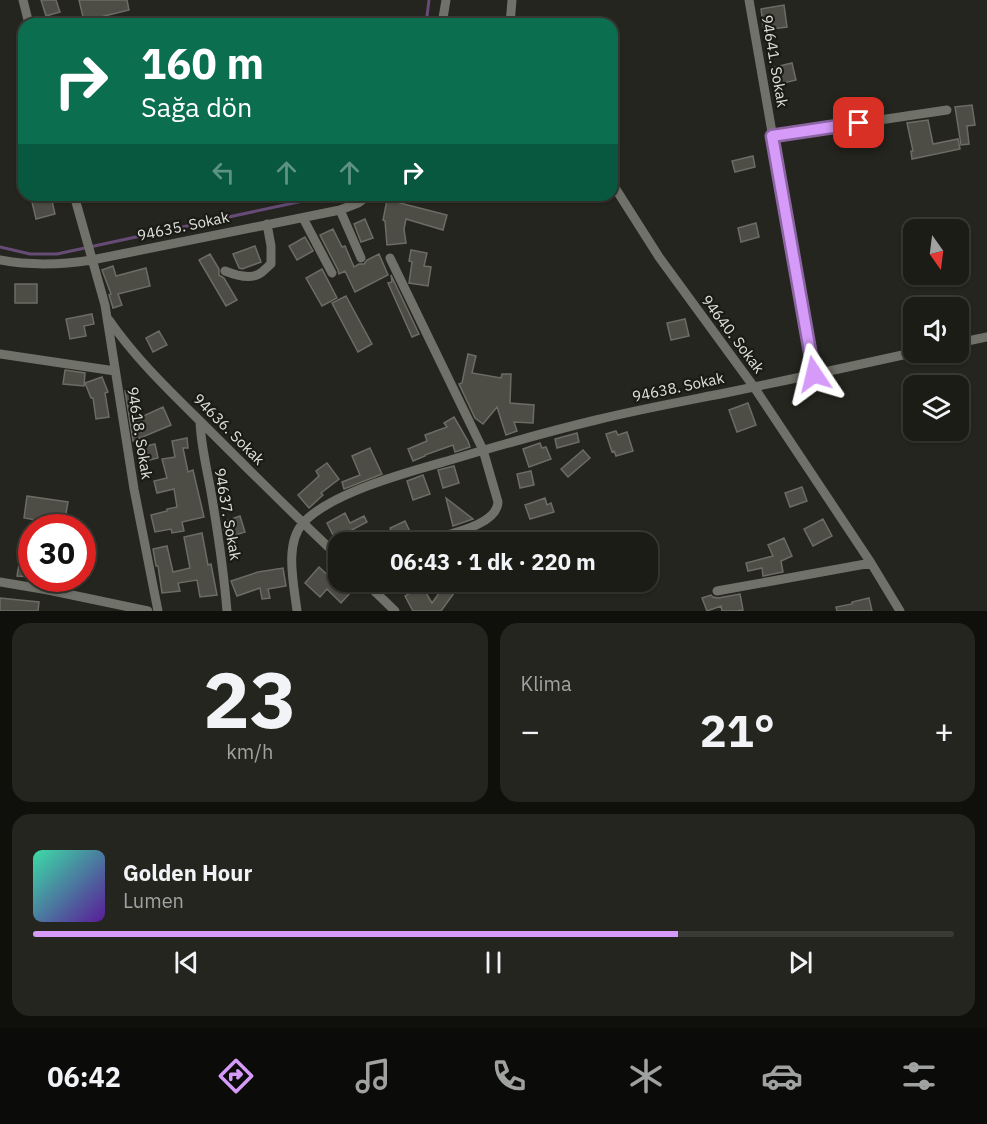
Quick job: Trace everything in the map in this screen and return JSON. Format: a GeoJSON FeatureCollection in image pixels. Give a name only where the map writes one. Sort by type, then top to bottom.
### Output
{"type":"FeatureCollection","features":[{"type":"Feature","properties":{"kind":"street"},"geometry":{"type":"LineString","coordinates":[[23,0],[28,18]]}},
{"type":"Feature","properties":{"kind":"street"},"geometry":{"type":"LineString","coordinates":[[443,18],[446,0]]}},
{"type":"Feature","properties":{"kind":"street"},"geometry":{"type":"LineString","coordinates":[[510,18],[512,0]]}},
{"type":"Feature","properties":{"kind":"street","name":"94641. Sokak"},"geometry":{"type":"LineString","coordinates":[[749,0],[814,374]]}},
{"type":"Feature","properties":{"kind":"street"},"geometry":{"type":"LineString","coordinates":[[772,136],[947,110]]}},
{"type":"Feature","properties":{"kind":"street","name":"94640. Sokak"},"geometry":{"type":"LineString","coordinates":[[618,192],[659,257],[754,387],[871,563],[900,611]]}},
{"type":"Feature","properties":{"kind":"street","name":"94618. Sokak"},"geometry":{"type":"LineString","coordinates":[[76,201],[102,294],[134,489],[158,611]]}},
{"type":"Feature","properties":{"kind":"street","name":"94635. Sokak"},"geometry":{"type":"LineString","coordinates":[[0,260],[20,264],[52,265],[90,252],[303,218],[340,210],[361,201]]}},
{"type":"Feature","properties":{"kind":"street"},"geometry":{"type":"LineString","coordinates":[[340,210],[361,258]]}},
{"type":"Feature","properties":{"kind":"street"},"geometry":{"type":"LineString","coordinates":[[303,218],[332,273]]}},
{"type":"Feature","properties":{"kind":"street"},"geometry":{"type":"LineString","coordinates":[[225,271],[244,276],[258,275],[271,264],[267,224]]}},
{"type":"Feature","properties":{"kind":"street"},"geometry":{"type":"LineString","coordinates":[[390,258],[483,450],[498,502],[496,510],[475,526],[456,532]]}},
{"type":"Feature","properties":{"kind":"street","name":"94636. Sokak"},"geometry":{"type":"LineString","coordinates":[[106,316],[137,357],[328,547]]}},
{"type":"Feature","properties":{"kind":"street"},"geometry":{"type":"LineString","coordinates":[[969,341],[987,337]]}},
{"type":"Feature","properties":{"kind":"street"},"geometry":{"type":"LineString","coordinates":[[0,354],[115,371]]}},
{"type":"Feature","properties":{"kind":"street","name":"94638. Sokak"},"geometry":{"type":"LineString","coordinates":[[303,523],[334,501],[366,487],[526,437],[903,355]]}},
{"type":"Feature","properties":{"kind":"street","name":"94637. Sokak"},"geometry":{"type":"LineString","coordinates":[[200,421],[200,440],[213,503],[227,611]]}},
{"type":"Feature","properties":{"kind":"street"},"geometry":{"type":"LineString","coordinates":[[297,611],[292,547],[294,538],[303,523]]}},
{"type":"Feature","properties":{"kind":"street"},"geometry":{"type":"LineString","coordinates":[[717,591],[871,563]]}},
{"type":"Feature","properties":{"kind":"street"},"geometry":{"type":"LineString","coordinates":[[0,582],[148,611]]}},
{"type":"Feature","properties":{"kind":"street"},"geometry":{"type":"LineString","coordinates":[[375,592],[395,611]]}},
{"type":"Feature","properties":{"kind":"building"},"geometry":{"type":"Polygon","coordinates":[[[41,0],[56,0],[60,12],[46,16],[41,0]]]}},
{"type":"Feature","properties":{"kind":"building"},"geometry":{"type":"Polygon","coordinates":[[[79,0],[127,0],[129,10],[96,18],[83,18],[79,0]]]}},
{"type":"Feature","properties":{"kind":"building"},"geometry":{"type":"Polygon","coordinates":[[[784,5],[787,27],[764,30],[761,9],[784,5]]]}},
{"type":"Feature","properties":{"kind":"building"},"geometry":{"type":"Polygon","coordinates":[[[792,63],[796,80],[779,84],[775,67],[792,63]]]}},
{"type":"Feature","properties":{"kind":"building"},"geometry":{"type":"Polygon","coordinates":[[[972,105],[975,125],[967,126],[969,144],[961,145],[955,107],[972,105]]]}},
{"type":"Feature","properties":{"kind":"building"},"geometry":{"type":"Polygon","coordinates":[[[928,120],[933,144],[958,139],[960,149],[912,159],[911,151],[913,151],[907,123],[928,120]]]}},
{"type":"Feature","properties":{"kind":"building"},"geometry":{"type":"Polygon","coordinates":[[[753,156],[755,167],[735,172],[732,161],[753,156]]]}},
{"type":"Feature","properties":{"kind":"building"},"geometry":{"type":"Polygon","coordinates":[[[52,201],[55,214],[36,219],[32,202],[52,201]]]}},
{"type":"Feature","properties":{"kind":"building"},"geometry":{"type":"Polygon","coordinates":[[[387,201],[402,201],[400,203],[447,215],[443,230],[406,219],[404,229],[406,243],[387,245],[385,221],[383,220],[387,201]]]}},
{"type":"Feature","properties":{"kind":"building"},"geometry":{"type":"Polygon","coordinates":[[[365,219],[373,238],[361,242],[354,224],[365,219]]]}},
{"type":"Feature","properties":{"kind":"building"},"geometry":{"type":"Polygon","coordinates":[[[756,223],[759,237],[741,242],[738,228],[756,223]]]}},
{"type":"Feature","properties":{"kind":"building"},"geometry":{"type":"Polygon","coordinates":[[[333,229],[342,247],[345,246],[354,267],[364,264],[379,254],[388,275],[355,292],[345,271],[339,274],[320,235],[333,229]]]}},
{"type":"Feature","properties":{"kind":"building"},"geometry":{"type":"Polygon","coordinates":[[[305,237],[313,251],[297,260],[289,246],[305,237]]]}},
{"type":"Feature","properties":{"kind":"building"},"geometry":{"type":"Polygon","coordinates":[[[255,246],[261,262],[239,268],[233,254],[255,246]]]}},
{"type":"Feature","properties":{"kind":"building"},"geometry":{"type":"Polygon","coordinates":[[[411,250],[427,253],[424,266],[431,267],[428,286],[409,283],[411,250]]]}},
{"type":"Feature","properties":{"kind":"building"},"geometry":{"type":"Polygon","coordinates":[[[210,254],[219,269],[219,275],[224,278],[237,300],[226,306],[199,260],[210,254]]]}},
{"type":"Feature","properties":{"kind":"building"},"geometry":{"type":"Polygon","coordinates":[[[113,266],[116,276],[146,268],[150,286],[118,294],[122,305],[113,308],[109,295],[111,294],[102,270],[113,266]]]}},
{"type":"Feature","properties":{"kind":"building"},"geometry":{"type":"Polygon","coordinates":[[[322,269],[337,298],[322,306],[306,278],[322,269]]]}},
{"type":"Feature","properties":{"kind":"building"},"geometry":{"type":"Polygon","coordinates":[[[391,275],[419,334],[412,337],[388,283],[392,282],[391,275]]]}},
{"type":"Feature","properties":{"kind":"building"},"geometry":{"type":"Polygon","coordinates":[[[15,284],[37,284],[37,303],[15,303],[15,284]]]}},
{"type":"Feature","properties":{"kind":"building"},"geometry":{"type":"Polygon","coordinates":[[[346,296],[372,344],[358,352],[332,303],[346,296]]]}},
{"type":"Feature","properties":{"kind":"building"},"geometry":{"type":"Polygon","coordinates":[[[92,314],[94,324],[84,326],[86,336],[70,339],[66,319],[92,314]]]}},
{"type":"Feature","properties":{"kind":"building"},"geometry":{"type":"Polygon","coordinates":[[[685,319],[689,336],[671,340],[667,323],[685,319]]]}},
{"type":"Feature","properties":{"kind":"building"},"geometry":{"type":"Polygon","coordinates":[[[159,331],[167,345],[153,352],[146,338],[159,331]]]}},
{"type":"Feature","properties":{"kind":"building"},"geometry":{"type":"Polygon","coordinates":[[[468,354],[476,356],[472,373],[501,378],[502,374],[511,374],[510,403],[534,405],[533,423],[514,422],[517,431],[506,435],[497,407],[483,424],[475,418],[459,384],[462,383],[468,354]]]}},
{"type":"Feature","properties":{"kind":"building"},"geometry":{"type":"Polygon","coordinates":[[[65,370],[85,373],[84,386],[63,384],[65,370]]]}},
{"type":"Feature","properties":{"kind":"building"},"geometry":{"type":"Polygon","coordinates":[[[102,377],[108,392],[105,393],[109,417],[96,419],[93,398],[85,383],[102,377]]]}},
{"type":"Feature","properties":{"kind":"building"},"geometry":{"type":"Polygon","coordinates":[[[132,390],[137,419],[163,407],[171,425],[133,441],[125,391],[132,390]]]}},
{"type":"Feature","properties":{"kind":"building"},"geometry":{"type":"Polygon","coordinates":[[[748,403],[756,425],[737,432],[729,410],[748,403]]]}},
{"type":"Feature","properties":{"kind":"building"},"geometry":{"type":"Polygon","coordinates":[[[454,417],[470,447],[455,452],[453,445],[413,461],[408,449],[427,441],[425,435],[447,427],[444,423],[454,417]]]}},
{"type":"Feature","properties":{"kind":"building"},"geometry":{"type":"Polygon","coordinates":[[[616,431],[618,435],[627,432],[633,451],[616,456],[614,451],[612,452],[606,434],[616,431]]]}},
{"type":"Feature","properties":{"kind":"building"},"geometry":{"type":"Polygon","coordinates":[[[577,433],[579,442],[557,448],[555,439],[577,433]]]}},
{"type":"Feature","properties":{"kind":"building"},"geometry":{"type":"Polygon","coordinates":[[[187,438],[188,448],[183,448],[188,472],[193,470],[204,517],[182,522],[184,531],[172,533],[171,529],[155,532],[151,515],[177,507],[174,489],[157,493],[154,481],[167,478],[162,459],[175,457],[172,441],[187,438]]]}},
{"type":"Feature","properties":{"kind":"building"},"geometry":{"type":"Polygon","coordinates":[[[540,443],[542,448],[546,447],[551,459],[529,467],[523,449],[540,443]]]}},
{"type":"Feature","properties":{"kind":"building"},"geometry":{"type":"Polygon","coordinates":[[[155,444],[158,458],[145,461],[142,447],[155,444]]]}},
{"type":"Feature","properties":{"kind":"building"},"geometry":{"type":"Polygon","coordinates":[[[370,448],[382,474],[344,489],[342,482],[360,475],[352,456],[370,448]]]}},
{"type":"Feature","properties":{"kind":"building"},"geometry":{"type":"Polygon","coordinates":[[[583,450],[590,458],[568,477],[561,469],[583,450]]]}},
{"type":"Feature","properties":{"kind":"building"},"geometry":{"type":"Polygon","coordinates":[[[327,463],[339,479],[321,493],[323,495],[309,508],[298,495],[319,476],[316,471],[327,463]]]}},
{"type":"Feature","properties":{"kind":"building"},"geometry":{"type":"Polygon","coordinates":[[[454,466],[459,483],[443,488],[438,470],[454,466]]]}},
{"type":"Feature","properties":{"kind":"building"},"geometry":{"type":"Polygon","coordinates":[[[531,471],[534,485],[520,488],[517,474],[531,471]]]}},
{"type":"Feature","properties":{"kind":"building"},"geometry":{"type":"Polygon","coordinates":[[[423,475],[430,494],[413,500],[407,481],[423,475]]]}},
{"type":"Feature","properties":{"kind":"building"},"geometry":{"type":"Polygon","coordinates":[[[802,487],[807,501],[790,507],[785,493],[802,487]]]}},
{"type":"Feature","properties":{"kind":"building"},"geometry":{"type":"Polygon","coordinates":[[[27,496],[68,502],[66,514],[25,514],[27,496]]]}},
{"type":"Feature","properties":{"kind":"building"},"geometry":{"type":"Polygon","coordinates":[[[446,498],[473,519],[453,526],[446,498]]]}},
{"type":"Feature","properties":{"kind":"building"},"geometry":{"type":"Polygon","coordinates":[[[545,498],[547,505],[551,503],[554,512],[530,519],[525,505],[545,498]]]}},
{"type":"Feature","properties":{"kind":"building"},"geometry":{"type":"Polygon","coordinates":[[[345,513],[350,523],[364,516],[367,522],[348,532],[332,532],[327,523],[345,513]]]}},
{"type":"Feature","properties":{"kind":"building"},"geometry":{"type":"Polygon","coordinates":[[[240,516],[245,532],[226,538],[223,522],[240,516]]]}},
{"type":"Feature","properties":{"kind":"building"},"geometry":{"type":"Polygon","coordinates":[[[823,519],[832,536],[813,546],[804,529],[823,519]]]}},
{"type":"Feature","properties":{"kind":"building"},"geometry":{"type":"Polygon","coordinates":[[[405,521],[410,532],[392,532],[390,528],[405,521]]]}},
{"type":"Feature","properties":{"kind":"building"},"geometry":{"type":"Polygon","coordinates":[[[202,533],[217,595],[200,597],[197,580],[178,583],[180,591],[162,593],[153,549],[167,546],[173,572],[190,568],[184,537],[202,533]]]}},
{"type":"Feature","properties":{"kind":"building"},"geometry":{"type":"Polygon","coordinates":[[[784,538],[792,556],[781,561],[783,572],[763,576],[762,568],[748,571],[746,563],[773,556],[768,545],[784,538]]]}},
{"type":"Feature","properties":{"kind":"building"},"geometry":{"type":"Polygon","coordinates":[[[319,567],[328,575],[328,590],[320,597],[305,583],[319,567]]]}},
{"type":"Feature","properties":{"kind":"building"},"geometry":{"type":"Polygon","coordinates":[[[283,568],[286,586],[268,589],[270,598],[262,599],[260,588],[237,596],[231,581],[258,572],[283,568]]]}},
{"type":"Feature","properties":{"kind":"building"},"geometry":{"type":"Polygon","coordinates":[[[330,592],[351,592],[341,603],[330,592]]]}},
{"type":"Feature","properties":{"kind":"building"},"geometry":{"type":"Polygon","coordinates":[[[412,592],[426,592],[432,603],[440,592],[455,592],[441,611],[413,611],[405,596],[412,592]]]}},
{"type":"Feature","properties":{"kind":"building"},"geometry":{"type":"Polygon","coordinates":[[[740,594],[743,610],[736,611],[722,611],[721,606],[707,611],[702,598],[711,595],[718,598],[740,594]]]}},
{"type":"Feature","properties":{"kind":"building"},"geometry":{"type":"Polygon","coordinates":[[[0,598],[39,602],[38,611],[0,611],[0,598]]]}},
{"type":"Feature","properties":{"kind":"building"},"geometry":{"type":"Polygon","coordinates":[[[869,598],[872,611],[837,611],[836,607],[869,598]]]}},
{"type":"Feature","properties":{"kind":"waterway"},"geometry":{"type":"LineString","coordinates":[[427,18],[429,0]]}},
{"type":"Feature","properties":{"kind":"waterway"},"geometry":{"type":"LineString","coordinates":[[0,247],[30,254],[57,254],[303,201]]}},
{"type":"Feature","properties":{"kind":"route"},"geometry":{"type":"LineString","coordinates":[[814,374],[772,136],[859,123]]}}]}
